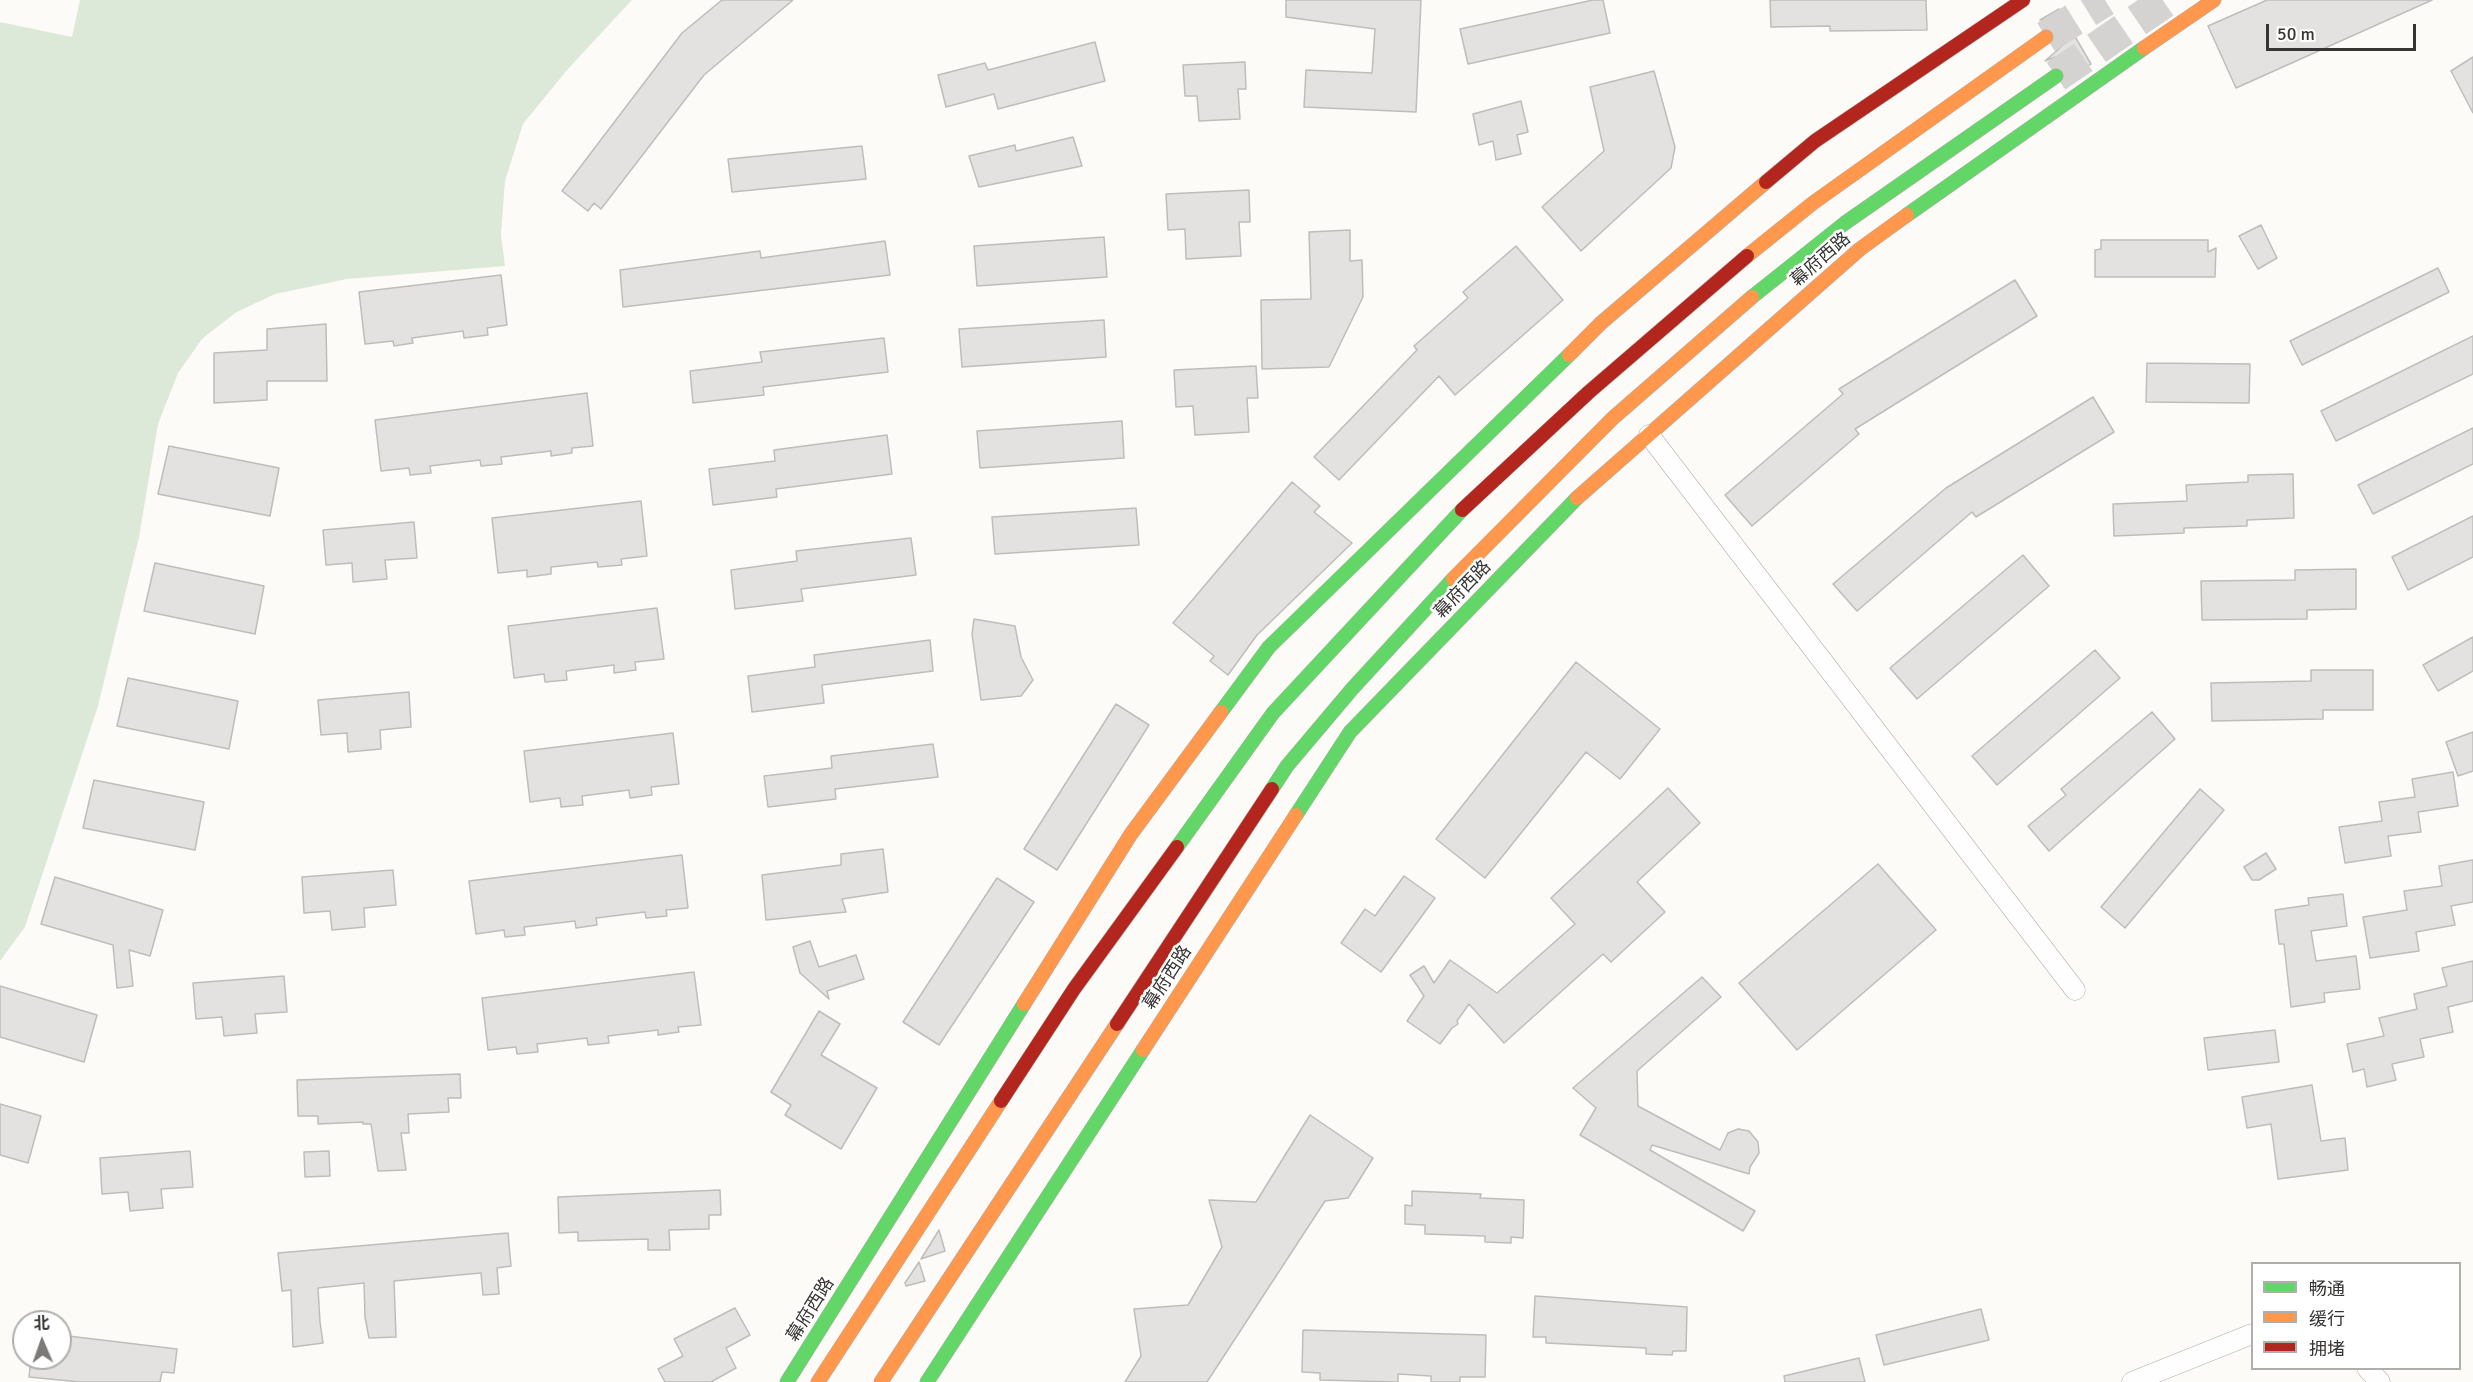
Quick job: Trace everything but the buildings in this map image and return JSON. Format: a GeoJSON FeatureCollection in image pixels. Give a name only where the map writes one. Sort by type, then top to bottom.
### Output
{"type":"FeatureCollection","features":[{"type":"Feature","properties":{"kind":"main road","name":"幕府西路"},"geometry":{"type":"LineString","coordinates":[[787,1382],[1131,834],[1269,647],[1601,323],[1815,141],[2023,0]]}},
{"type":"Feature","properties":{"kind":"main road","name":"幕府西路"},"geometry":{"type":"LineString","coordinates":[[927,1382],[1350,732],[1574,501],[1860,249],[2105,74],[2214,0]]}},
{"type":"Feature","properties":{"kind":"main road"},"geometry":{"type":"LineString","coordinates":[[818,1382],[1074,989],[1273,713],[1448,523],[1598,384],[1719,279],[1813,203],[2046,37]]}},
{"type":"Feature","properties":{"kind":"main road","name":"幕府西路"},"geometry":{"type":"LineString","coordinates":[[881,1382],[1287,766],[1352,688],[1438,594],[1613,418],[1736,311],[1845,223],[2056,76]]}},
{"type":"Feature","properties":{"kind":"street"},"geometry":{"type":"LineString","coordinates":[[1649,435],[2075,990]]}},
{"type":"Feature","properties":{"kind":"street"},"geometry":{"type":"LineString","coordinates":[[2132,1382],[2251,1335]]}},
{"type":"Feature","properties":{"kind":"street"},"geometry":{"type":"LineString","coordinates":[[2369,1370],[2380,1382]]}},
{"type":"Feature","properties":{"kind":"green space"},"geometry":{"type":"Polygon","coordinates":[[[80,0],[632,0],[567,70],[523,124],[505,181],[501,235],[505,266],[347,279],[275,294],[235,313],[202,339],[178,373],[158,424],[139,537],[98,706],[25,927],[0,961],[0,22],[72,37],[80,0]]]}},
{"type":"Feature","properties":{"kind":"tunnel"},"geometry":{"type":"LineString","coordinates":[[2046,37],[2105,0]]}},
{"type":"Feature","properties":{"kind":"tunnel"},"geometry":{"type":"LineString","coordinates":[[2056,76],[2167,0]]}},
{"type":"Feature","properties":{"kind":"traffic: fast"},"geometry":{"type":"LineString","coordinates":[[1907,215],[2144,48]]}},
{"type":"Feature","properties":{"kind":"traffic: fast"},"geometry":{"type":"LineString","coordinates":[[1752,297],[1845,223],[2056,76]]}},
{"type":"Feature","properties":{"kind":"traffic: fast"},"geometry":{"type":"LineString","coordinates":[[1221,712],[1269,647],[1569,355]]}},
{"type":"Feature","properties":{"kind":"traffic: fast"},"geometry":{"type":"LineString","coordinates":[[1296,815],[1350,732],[1577,498]]}},
{"type":"Feature","properties":{"kind":"traffic: fast"},"geometry":{"type":"LineString","coordinates":[[1177,847],[1273,713],[1462,510]]}},
{"type":"Feature","properties":{"kind":"traffic: fast"},"geometry":{"type":"LineString","coordinates":[[1272,789],[1287,766],[1352,689],[1453,579]]}},
{"type":"Feature","properties":{"kind":"traffic: fast"},"geometry":{"type":"LineString","coordinates":[[787,1382],[1024,1004]]}},
{"type":"Feature","properties":{"kind":"traffic: fast"},"geometry":{"type":"LineString","coordinates":[[927,1382],[1143,1050]]}},
{"type":"Feature","properties":{"kind":"traffic: slow"},"geometry":{"type":"LineString","coordinates":[[2144,48],[2214,0]]}},
{"type":"Feature","properties":{"kind":"traffic: slow"},"geometry":{"type":"LineString","coordinates":[[1747,256],[1813,203],[2046,37]]}},
{"type":"Feature","properties":{"kind":"traffic: slow"},"geometry":{"type":"LineString","coordinates":[[1569,355],[1601,323],[1766,182]]}},
{"type":"Feature","properties":{"kind":"traffic: slow"},"geometry":{"type":"LineString","coordinates":[[1577,498],[1860,249],[1907,215]]}},
{"type":"Feature","properties":{"kind":"traffic: slow"},"geometry":{"type":"LineString","coordinates":[[1453,579],[1613,418],[1752,297]]}},
{"type":"Feature","properties":{"kind":"traffic: slow"},"geometry":{"type":"LineString","coordinates":[[1024,1004],[1131,834],[1221,712]]}},
{"type":"Feature","properties":{"kind":"traffic: slow"},"geometry":{"type":"LineString","coordinates":[[1143,1050],[1296,815]]}},
{"type":"Feature","properties":{"kind":"traffic: slow"},"geometry":{"type":"LineString","coordinates":[[881,1382],[1117,1024]]}},
{"type":"Feature","properties":{"kind":"traffic: slow"},"geometry":{"type":"LineString","coordinates":[[818,1382],[1001,1101]]}},
{"type":"Feature","properties":{"kind":"traffic: jam"},"geometry":{"type":"LineString","coordinates":[[1766,182],[1815,141],[2023,0]]}},
{"type":"Feature","properties":{"kind":"traffic: jam"},"geometry":{"type":"LineString","coordinates":[[1462,510],[1589,392],[1747,256]]}},
{"type":"Feature","properties":{"kind":"traffic: jam"},"geometry":{"type":"LineString","coordinates":[[1117,1024],[1272,789]]}},
{"type":"Feature","properties":{"kind":"traffic: jam"},"geometry":{"type":"LineString","coordinates":[[1001,1101],[1074,989],[1177,847]]}}]}
